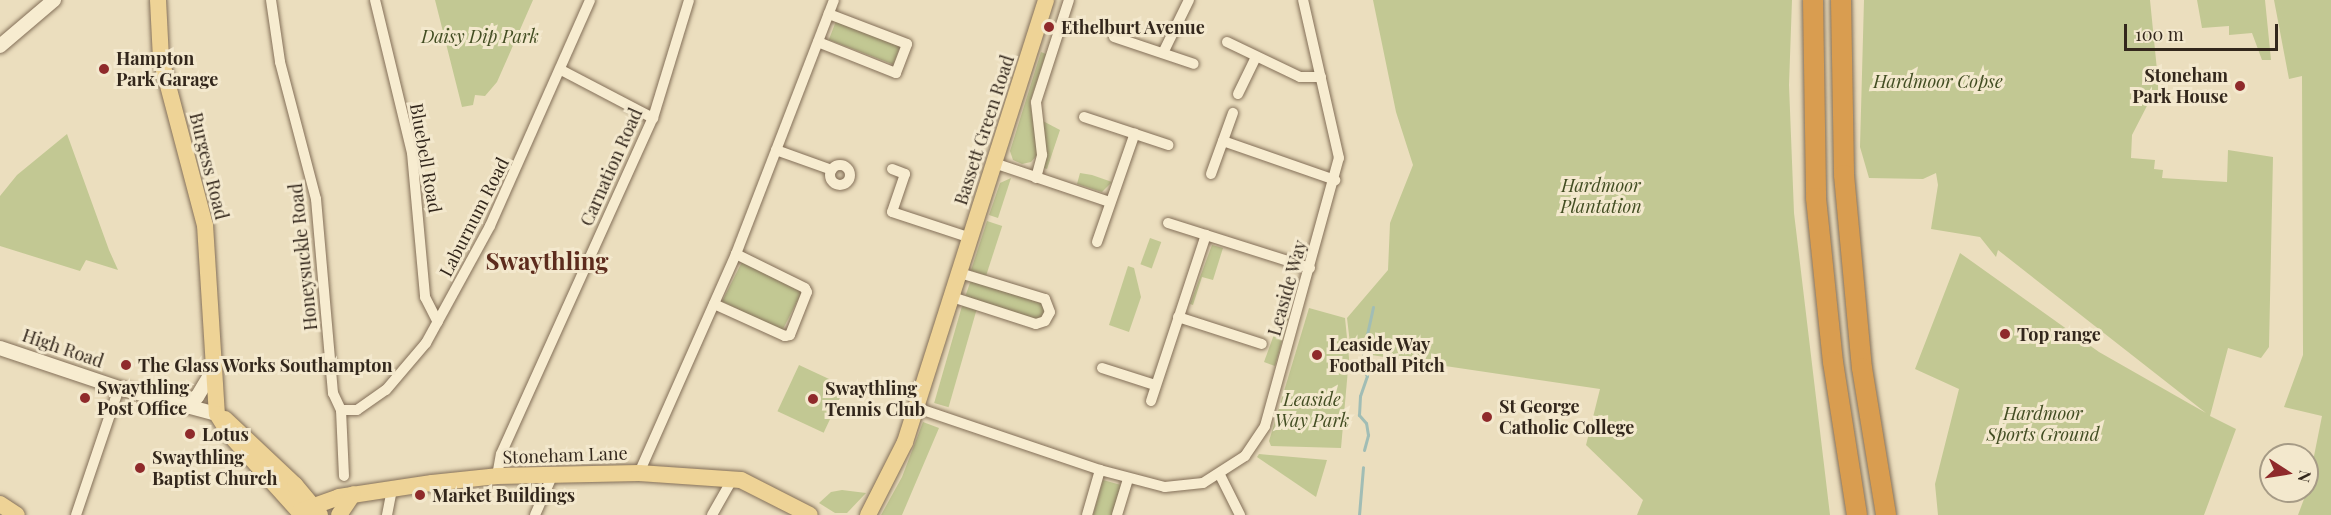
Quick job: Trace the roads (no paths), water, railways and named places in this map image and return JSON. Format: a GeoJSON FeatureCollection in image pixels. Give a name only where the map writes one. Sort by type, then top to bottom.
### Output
{"type":"FeatureCollection","features":[{"type":"Feature","properties":{"kind":"highway"},"geometry":{"type":"LineString","coordinates":[[1813,0],[1816,198],[1833,362],[1857,515]]}},
{"type":"Feature","properties":{"kind":"highway"},"geometry":{"type":"LineString","coordinates":[[1841,0],[1844,175],[1862,368],[1886,515]]}},
{"type":"Feature","properties":{"kind":"main road","name":"Burgess Road"},"geometry":{"type":"LineString","coordinates":[[158,0],[161,59],[205,225],[217,414]]}},
{"type":"Feature","properties":{"kind":"main road","name":"Bassett Green Road"},"geometry":{"type":"LineString","coordinates":[[868,515],[899,456],[917,408],[1046,0]]}},
{"type":"Feature","properties":{"kind":"main road","name":"High Road"},"geometry":{"type":"LineString","coordinates":[[217,414],[235,425],[306,512]]}},
{"type":"Feature","properties":{"kind":"main road","name":"Stoneham Lane"},"geometry":{"type":"LineString","coordinates":[[306,512],[353,494],[498,476],[639,473],[733,478],[772,492],[810,515]]}},
{"type":"Feature","properties":{"kind":"main road"},"geometry":{"type":"LineString","coordinates":[[339,515],[353,494]]}},
{"type":"Feature","properties":{"kind":"main road"},"geometry":{"type":"LineString","coordinates":[[0,504],[16,515]]}},
{"type":"Feature","properties":{"kind":"street"},"geometry":{"type":"LineString","coordinates":[[0,46],[54,0]]}},
{"type":"Feature","properties":{"kind":"street","name":"Honeysuckle Road"},"geometry":{"type":"LineString","coordinates":[[271,0],[282,73],[316,199],[333,393],[341,410],[344,476]]}},
{"type":"Feature","properties":{"kind":"street","name":"Bluebell Road"},"geometry":{"type":"LineString","coordinates":[[375,0],[418,189],[425,297],[438,322]]}},
{"type":"Feature","properties":{"kind":"street","name":"Laburnum Road"},"geometry":{"type":"LineString","coordinates":[[341,410],[357,410],[386,390],[411,363],[438,322],[490,226],[561,70],[590,0]]}},
{"type":"Feature","properties":{"kind":"street","name":"Carnation Road"},"geometry":{"type":"LineString","coordinates":[[498,476],[506,444],[652,118],[689,0]]}},
{"type":"Feature","properties":{"kind":"street"},"geometry":{"type":"LineString","coordinates":[[639,473],[736,254],[834,0]]}},
{"type":"Feature","properties":{"kind":"street"},"geometry":{"type":"LineString","coordinates":[[1036,178],[1042,155],[1036,102],[1069,0]]}},
{"type":"Feature","properties":{"kind":"street"},"geometry":{"type":"LineString","coordinates":[[1163,53],[1189,0]]}},
{"type":"Feature","properties":{"kind":"street","name":"Leaside Way"},"geometry":{"type":"LineString","coordinates":[[917,408],[1128,479],[1177,487],[1220,475],[1245,456],[1263,432],[1335,180],[1338,145],[1303,0]]}},
{"type":"Feature","properties":{"kind":"street"},"geometry":{"type":"LineString","coordinates":[[818,42],[896,73],[907,44],[829,14]]}},
{"type":"Feature","properties":{"kind":"street"},"geometry":{"type":"LineString","coordinates":[[1114,37],[1194,64]]}},
{"type":"Feature","properties":{"kind":"street"},"geometry":{"type":"LineString","coordinates":[[1227,42],[1300,77],[1321,77]]}},
{"type":"Feature","properties":{"kind":"street"},"geometry":{"type":"LineString","coordinates":[[1238,94],[1256,57]]}},
{"type":"Feature","properties":{"kind":"street"},"geometry":{"type":"LineString","coordinates":[[561,70],[652,118]]}},
{"type":"Feature","properties":{"kind":"street"},"geometry":{"type":"LineString","coordinates":[[1211,174],[1233,113]]}},
{"type":"Feature","properties":{"kind":"street"},"geometry":{"type":"LineString","coordinates":[[1084,117],[1168,145]]}},
{"type":"Feature","properties":{"kind":"street"},"geometry":{"type":"LineString","coordinates":[[1096,242],[1135,134]]}},
{"type":"Feature","properties":{"kind":"street"},"geometry":{"type":"LineString","coordinates":[[1223,141],[1335,180]]}},
{"type":"Feature","properties":{"kind":"street"},"geometry":{"type":"LineString","coordinates":[[776,150],[832,170]]}},
{"type":"Feature","properties":{"kind":"street"},"geometry":{"type":"LineString","coordinates":[[994,163],[1110,202]]}},
{"type":"Feature","properties":{"kind":"street"},"geometry":{"type":"LineString","coordinates":[[892,169],[905,174],[892,212],[971,238]]}},
{"type":"Feature","properties":{"kind":"street"},"geometry":{"type":"LineString","coordinates":[[1168,223],[1310,268]]}},
{"type":"Feature","properties":{"kind":"street"},"geometry":{"type":"LineString","coordinates":[[1151,401],[1206,235]]}},
{"type":"Feature","properties":{"kind":"street"},"geometry":{"type":"LineString","coordinates":[[714,304],[784,336],[790,335],[807,292],[805,288],[736,254]]}},
{"type":"Feature","properties":{"kind":"street"},"geometry":{"type":"LineString","coordinates":[[952,297],[1036,324],[1045,321],[1050,312],[1045,299],[960,273]]}},
{"type":"Feature","properties":{"kind":"street"},"geometry":{"type":"LineString","coordinates":[[1178,317],[1262,344]]}},
{"type":"Feature","properties":{"kind":"street","name":"High Road"},"geometry":{"type":"LineString","coordinates":[[0,348],[119,388],[217,414]]}},
{"type":"Feature","properties":{"kind":"street"},"geometry":{"type":"LineString","coordinates":[[1102,368],[1155,385]]}},
{"type":"Feature","properties":{"kind":"street"},"geometry":{"type":"LineString","coordinates":[[176,404],[197,397],[213,370]]}},
{"type":"Feature","properties":{"kind":"street"},"geometry":{"type":"LineString","coordinates":[[76,515],[119,388]]}},
{"type":"Feature","properties":{"kind":"street"},"geometry":{"type":"LineString","coordinates":[[1087,515],[1100,470]]}},
{"type":"Feature","properties":{"kind":"street"},"geometry":{"type":"LineString","coordinates":[[535,515],[553,474]]}},
{"type":"Feature","properties":{"kind":"street"},"geometry":{"type":"LineString","coordinates":[[1220,475],[1240,515]]}},
{"type":"Feature","properties":{"kind":"street"},"geometry":{"type":"LineString","coordinates":[[712,515],[733,478]]}},
{"type":"Feature","properties":{"kind":"street"},"geometry":{"type":"LineString","coordinates":[[1117,515],[1128,479]]}},
{"type":"Feature","properties":{"kind":"street"},"geometry":{"type":"LineString","coordinates":[[387,515],[392,489]]}},
{"type":"Feature","properties":{"kind":"waterway"},"geometry":{"type":"LineString","coordinates":[[1364,450],[1368,435],[1366,423],[1359,415],[1360,396],[1367,376],[1363,369],[1364,348],[1373,307]]}},
{"type":"Feature","properties":{"kind":"waterway"},"geometry":{"type":"LineString","coordinates":[[1359,515],[1363,467]]}},
{"type":"Feature","properties":{"kind":"place","name":"Ethelburt Avenue"},"geometry":{"type":"Point","coordinates":[1049,27]}},
{"type":"Feature","properties":{"kind":"place","name":"Hampton Park Garage"},"geometry":{"type":"Point","coordinates":[104,69]}},
{"type":"Feature","properties":{"kind":"place","name":"Stoneham Park House"},"geometry":{"type":"Point","coordinates":[2240,86]}},
{"type":"Feature","properties":{"kind":"place","name":"Top range"},"geometry":{"type":"Point","coordinates":[2005,334]}},
{"type":"Feature","properties":{"kind":"place","name":"Leaside Way Football Pitch"},"geometry":{"type":"Point","coordinates":[1317,355]}},
{"type":"Feature","properties":{"kind":"place","name":"The Glass Works Southampton"},"geometry":{"type":"Point","coordinates":[126,365]}},
{"type":"Feature","properties":{"kind":"place","name":"Swaythling Post Office"},"geometry":{"type":"Point","coordinates":[85,398]}},
{"type":"Feature","properties":{"kind":"place","name":"Swaythling Tennis Club"},"geometry":{"type":"Point","coordinates":[813,399]}},
{"type":"Feature","properties":{"kind":"place","name":"St George Catholic College"},"geometry":{"type":"Point","coordinates":[1487,417]}},
{"type":"Feature","properties":{"kind":"place","name":"Lotus"},"geometry":{"type":"Point","coordinates":[190,434]}},
{"type":"Feature","properties":{"kind":"place","name":"Swaythling Baptist Church"},"geometry":{"type":"Point","coordinates":[140,468]}},
{"type":"Feature","properties":{"kind":"place","name":"Market Buildings"},"geometry":{"type":"Point","coordinates":[420,495]}},
{"type":"Feature","properties":{"kind":"district","name":"Swaythling"},"geometry":{"type":"Point","coordinates":[547,261]}},
{"type":"Feature","properties":{"kind":"park label","name":"Daisy Dip Park"},"geometry":{"type":"Point","coordinates":[480,36]}},
{"type":"Feature","properties":{"kind":"park label","name":"Hardmoor Copse"},"geometry":{"type":"Point","coordinates":[1938,81]}},
{"type":"Feature","properties":{"kind":"park label","name":"Hardmoor Plantation"},"geometry":{"type":"Point","coordinates":[1601,196]}},
{"type":"Feature","properties":{"kind":"park label","name":"Leaside Way Park"},"geometry":{"type":"Point","coordinates":[1312,410]}},
{"type":"Feature","properties":{"kind":"park label","name":"Hardmoor Sports Ground"},"geometry":{"type":"Point","coordinates":[2043,424]}}]}
